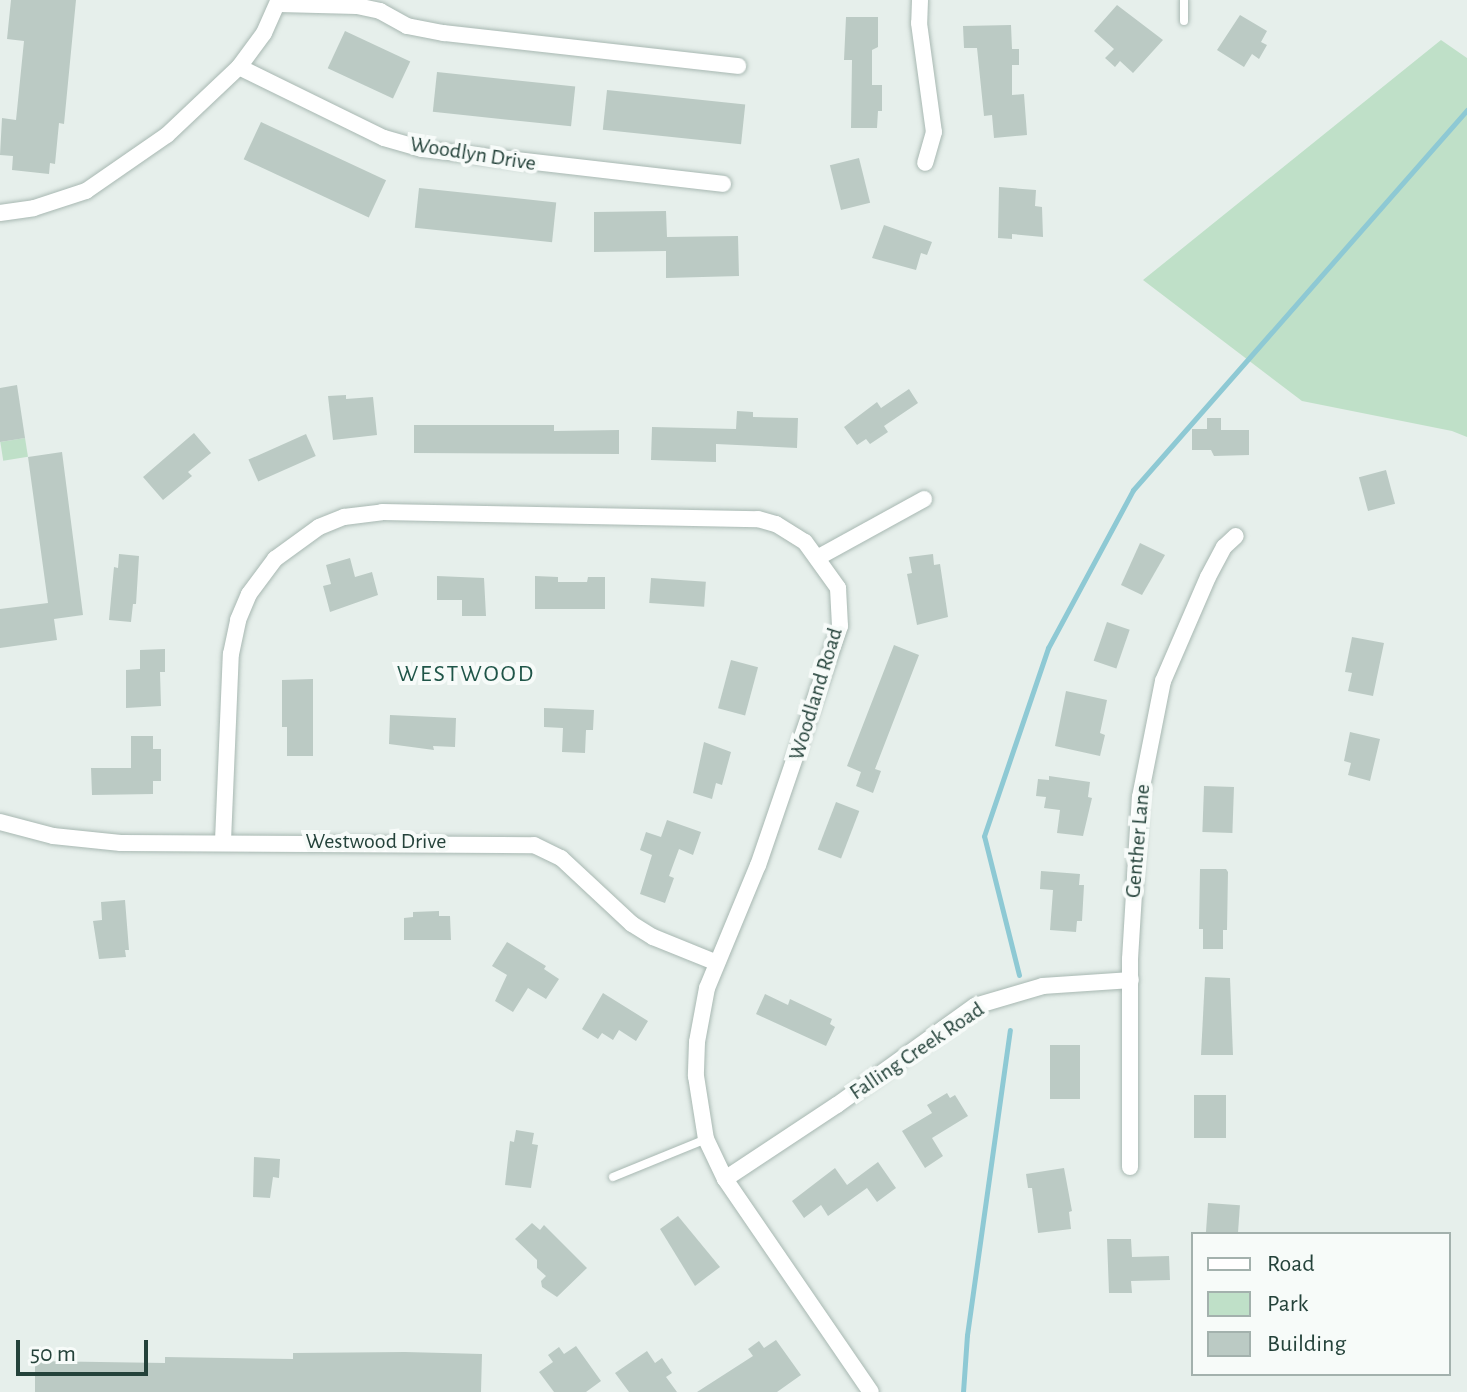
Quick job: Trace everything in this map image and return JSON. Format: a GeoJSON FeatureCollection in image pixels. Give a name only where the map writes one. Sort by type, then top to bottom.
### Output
{"type":"FeatureCollection","features":[{"type":"Feature","properties":{"kind":"street"},"geometry":{"type":"LineString","coordinates":[[920,0],[919,23],[934,132],[925,163]]}},
{"type":"Feature","properties":{"kind":"street"},"geometry":{"type":"LineString","coordinates":[[0,213],[34,208],[86,191],[167,135],[239,67],[264,33],[279,2],[383,6],[407,26],[444,33],[738,66]]}},
{"type":"Feature","properties":{"kind":"street","name":"Woodlyn Drive"},"geometry":{"type":"LineString","coordinates":[[239,67],[384,138],[422,149],[723,184]]}},
{"type":"Feature","properties":{"kind":"street"},"geometry":{"type":"LineString","coordinates":[[819,557],[924,499]]}},
{"type":"Feature","properties":{"kind":"street","name":"Woodland Road"},"geometry":{"type":"LineString","coordinates":[[223,841],[231,654],[238,620],[253,587],[275,559],[319,527],[344,517],[382,512],[758,519],[792,532],[819,557],[838,588],[840,626],[836,647],[758,865],[704,999],[697,1042],[696,1076],[706,1139],[725,1179],[867,1391]]}},
{"type":"Feature","properties":{"kind":"street","name":"Genther Lane"},"geometry":{"type":"LineString","coordinates":[[1130,1167],[1134,847],[1154,715],[1183,631],[1224,547],[1236,536]]}},
{"type":"Feature","properties":{"kind":"street","name":"Westwood Drive"},"geometry":{"type":"LineString","coordinates":[[0,822],[87,840],[534,845],[561,858],[632,924],[653,937],[717,963]]}},
{"type":"Feature","properties":{"kind":"street","name":"Falling Creek Road"},"geometry":{"type":"LineString","coordinates":[[725,1179],[837,1105],[975,1006],[1043,986],[1131,980]]}},
{"type":"Feature","properties":{"kind":"lane"},"geometry":{"type":"LineString","coordinates":[[1184,0],[1184,21]]}},
{"type":"Feature","properties":{"kind":"lane"},"geometry":{"type":"LineString","coordinates":[[613,1177],[706,1139]]}},
{"type":"Feature","properties":{"kind":"green space"},"geometry":{"type":"Polygon","coordinates":[[[1441,40],[1467,58],[1467,437],[1452,431],[1302,401],[1143,280],[1441,40]]]}},
{"type":"Feature","properties":{"kind":"green space"},"geometry":{"type":"Polygon","coordinates":[[[25,438],[28,457],[3,461],[0,442],[25,438]]]}},
{"type":"Feature","properties":{"kind":"building"},"geometry":{"type":"Polygon","coordinates":[[[11,0],[76,0],[64,124],[59,123],[55,164],[50,163],[49,174],[12,170],[13,156],[0,155],[2,118],[16,120],[24,41],[7,39],[11,0]]]}},
{"type":"Feature","properties":{"kind":"building"},"geometry":{"type":"Polygon","coordinates":[[[1117,5],[1163,40],[1133,73],[1120,61],[1115,67],[1105,58],[1114,49],[1094,31],[1117,5]]]}},
{"type":"Feature","properties":{"kind":"building"},"geometry":{"type":"Polygon","coordinates":[[[1240,15],[1267,31],[1261,42],[1267,45],[1259,59],[1252,54],[1244,67],[1217,50],[1240,15]]]}},
{"type":"Feature","properties":{"kind":"building"},"geometry":{"type":"Polygon","coordinates":[[[846,17],[878,17],[878,47],[872,50],[872,85],[882,85],[882,111],[878,111],[877,128],[851,128],[852,60],[844,60],[846,17]]]}},
{"type":"Feature","properties":{"kind":"building"},"geometry":{"type":"Polygon","coordinates":[[[1011,25],[1012,49],[1019,49],[1019,65],[1012,65],[1012,95],[1024,94],[1027,135],[994,138],[992,115],[984,116],[977,48],[964,48],[963,26],[1011,25]]]}},
{"type":"Feature","properties":{"kind":"building"},"geometry":{"type":"Polygon","coordinates":[[[345,31],[410,61],[393,99],[328,68],[345,31]]]}},
{"type":"Feature","properties":{"kind":"building"},"geometry":{"type":"Polygon","coordinates":[[[437,72],[575,87],[571,126],[433,112],[437,72]]]}},
{"type":"Feature","properties":{"kind":"building"},"geometry":{"type":"Polygon","coordinates":[[[607,90],[745,105],[741,144],[603,130],[607,90]]]}},
{"type":"Feature","properties":{"kind":"building"},"geometry":{"type":"Polygon","coordinates":[[[261,122],[386,180],[369,217],[244,159],[261,122]]]}},
{"type":"Feature","properties":{"kind":"building"},"geometry":{"type":"Polygon","coordinates":[[[859,158],[870,203],[841,210],[830,165],[859,158]]]}},
{"type":"Feature","properties":{"kind":"building"},"geometry":{"type":"Polygon","coordinates":[[[999,187],[1036,190],[1035,206],[1042,207],[1043,237],[1012,234],[1012,239],[998,238],[999,187]]]}},
{"type":"Feature","properties":{"kind":"building"},"geometry":{"type":"Polygon","coordinates":[[[419,188],[556,202],[552,242],[415,228],[419,188]]]}},
{"type":"Feature","properties":{"kind":"building"},"geometry":{"type":"Polygon","coordinates":[[[666,211],[667,237],[738,236],[739,276],[666,278],[666,251],[594,252],[594,212],[666,211]]]}},
{"type":"Feature","properties":{"kind":"building"},"geometry":{"type":"Polygon","coordinates":[[[884,225],[932,242],[927,255],[921,253],[916,270],[872,258],[884,225]]]}},
{"type":"Feature","properties":{"kind":"building"},"geometry":{"type":"Polygon","coordinates":[[[17,385],[25,438],[0,442],[0,388],[17,385]]]}},
{"type":"Feature","properties":{"kind":"building"},"geometry":{"type":"Polygon","coordinates":[[[909,389],[918,403],[884,426],[888,432],[870,444],[866,439],[857,445],[844,427],[877,402],[881,408],[909,389]]]}},
{"type":"Feature","properties":{"kind":"building"},"geometry":{"type":"Polygon","coordinates":[[[346,395],[346,399],[373,397],[377,435],[333,440],[328,396],[346,395]]]}},
{"type":"Feature","properties":{"kind":"building"},"geometry":{"type":"Polygon","coordinates":[[[737,411],[753,412],[753,417],[798,418],[797,448],[716,444],[716,462],[651,460],[652,427],[736,429],[737,411]]]}},
{"type":"Feature","properties":{"kind":"building"},"geometry":{"type":"Polygon","coordinates":[[[1207,418],[1221,418],[1221,430],[1249,430],[1249,455],[1214,456],[1211,450],[1192,450],[1192,429],[1207,429],[1207,418]]]}},
{"type":"Feature","properties":{"kind":"building"},"geometry":{"type":"Polygon","coordinates":[[[414,425],[554,425],[554,431],[619,430],[619,454],[414,453],[414,425]]]}},
{"type":"Feature","properties":{"kind":"building"},"geometry":{"type":"Polygon","coordinates":[[[194,433],[211,453],[188,472],[192,476],[163,500],[143,477],[194,433]]]}},
{"type":"Feature","properties":{"kind":"building"},"geometry":{"type":"Polygon","coordinates":[[[306,434],[316,456],[258,482],[248,460],[306,434]]]}},
{"type":"Feature","properties":{"kind":"building"},"geometry":{"type":"Polygon","coordinates":[[[62,452],[83,615],[54,619],[57,640],[0,648],[0,609],[48,603],[28,457],[62,452]]]}},
{"type":"Feature","properties":{"kind":"building"},"geometry":{"type":"Polygon","coordinates":[[[1386,470],[1395,504],[1368,511],[1359,477],[1386,470]]]}},
{"type":"Feature","properties":{"kind":"building"},"geometry":{"type":"Polygon","coordinates":[[[1140,543],[1165,555],[1142,595],[1121,585],[1140,543]]]}},
{"type":"Feature","properties":{"kind":"building"},"geometry":{"type":"Polygon","coordinates":[[[119,554],[139,556],[136,604],[133,604],[131,622],[109,620],[114,567],[118,568],[119,554]]]}},
{"type":"Feature","properties":{"kind":"building"},"geometry":{"type":"Polygon","coordinates":[[[933,554],[934,565],[940,564],[948,617],[917,625],[907,574],[912,573],[909,557],[933,554]]]}},
{"type":"Feature","properties":{"kind":"building"},"geometry":{"type":"Polygon","coordinates":[[[350,558],[355,577],[372,572],[378,595],[330,612],[323,586],[331,584],[326,565],[350,558]]]}},
{"type":"Feature","properties":{"kind":"building"},"geometry":{"type":"Polygon","coordinates":[[[437,576],[484,578],[486,616],[462,616],[462,600],[437,600],[437,576]]]}},
{"type":"Feature","properties":{"kind":"building"},"geometry":{"type":"Polygon","coordinates":[[[535,576],[558,577],[558,582],[587,582],[588,577],[605,577],[605,609],[535,609],[535,576]]]}},
{"type":"Feature","properties":{"kind":"building"},"geometry":{"type":"Polygon","coordinates":[[[651,578],[706,582],[704,607],[649,603],[651,578]]]}},
{"type":"Feature","properties":{"kind":"building"},"geometry":{"type":"Polygon","coordinates":[[[1107,622],[1130,630],[1116,669],[1094,661],[1107,622]]]}},
{"type":"Feature","properties":{"kind":"building"},"geometry":{"type":"Polygon","coordinates":[[[1352,637],[1384,643],[1373,696],[1348,691],[1352,673],[1345,672],[1352,637]]]}},
{"type":"Feature","properties":{"kind":"building"},"geometry":{"type":"Polygon","coordinates":[[[894,645],[919,655],[875,769],[881,771],[873,793],[856,786],[861,772],[847,766],[894,645]]]}},
{"type":"Feature","properties":{"kind":"building"},"geometry":{"type":"Polygon","coordinates":[[[165,649],[165,672],[160,672],[161,706],[126,708],[126,670],[140,669],[140,650],[165,649]]]}},
{"type":"Feature","properties":{"kind":"building"},"geometry":{"type":"Polygon","coordinates":[[[731,660],[758,667],[745,716],[718,708],[731,660]]]}},
{"type":"Feature","properties":{"kind":"building"},"geometry":{"type":"Polygon","coordinates":[[[313,679],[313,756],[287,756],[287,727],[282,727],[282,680],[313,679]]]}},
{"type":"Feature","properties":{"kind":"building"},"geometry":{"type":"Polygon","coordinates":[[[1066,691],[1107,700],[1100,733],[1105,735],[1100,756],[1055,746],[1066,691]]]}},
{"type":"Feature","properties":{"kind":"building"},"geometry":{"type":"Polygon","coordinates":[[[544,708],[594,710],[593,730],[586,730],[585,753],[562,752],[563,728],[544,727],[544,708]]]}},
{"type":"Feature","properties":{"kind":"building"},"geometry":{"type":"Polygon","coordinates":[[[390,715],[456,718],[455,747],[433,746],[434,750],[389,744],[390,715]]]}},
{"type":"Feature","properties":{"kind":"building"},"geometry":{"type":"Polygon","coordinates":[[[1350,732],[1380,739],[1370,781],[1348,775],[1351,763],[1344,761],[1350,732]]]}},
{"type":"Feature","properties":{"kind":"building"},"geometry":{"type":"Polygon","coordinates":[[[131,736],[153,736],[153,749],[161,749],[161,781],[153,781],[153,794],[92,795],[91,768],[131,768],[131,736]]]}},
{"type":"Feature","properties":{"kind":"building"},"geometry":{"type":"Polygon","coordinates":[[[704,742],[731,752],[722,785],[716,783],[712,799],[693,793],[704,742]]]}},
{"type":"Feature","properties":{"kind":"building"},"geometry":{"type":"Polygon","coordinates":[[[1049,776],[1090,782],[1088,797],[1092,798],[1083,836],[1057,833],[1060,810],[1044,808],[1046,797],[1036,796],[1038,779],[1049,780],[1049,776]]]}},
{"type":"Feature","properties":{"kind":"building"},"geometry":{"type":"Polygon","coordinates":[[[1204,786],[1234,787],[1232,833],[1202,832],[1204,786]]]}},
{"type":"Feature","properties":{"kind":"building"},"geometry":{"type":"Polygon","coordinates":[[[836,802],[859,811],[841,859],[818,850],[836,802]]]}},
{"type":"Feature","properties":{"kind":"building"},"geometry":{"type":"Polygon","coordinates":[[[667,820],[701,832],[693,855],[679,849],[669,876],[674,878],[665,903],[640,894],[652,855],[640,850],[646,832],[661,837],[667,820]]]}},
{"type":"Feature","properties":{"kind":"building"},"geometry":{"type":"Polygon","coordinates":[[[1200,869],[1226,869],[1228,872],[1227,930],[1223,930],[1223,949],[1203,949],[1203,929],[1199,929],[1200,869]]]}},
{"type":"Feature","properties":{"kind":"building"},"geometry":{"type":"Polygon","coordinates":[[[1041,871],[1080,874],[1079,885],[1084,885],[1082,921],[1077,921],[1076,932],[1050,930],[1053,890],[1040,889],[1041,871]]]}},
{"type":"Feature","properties":{"kind":"building"},"geometry":{"type":"Polygon","coordinates":[[[125,900],[129,950],[125,950],[126,957],[99,959],[93,921],[102,920],[101,902],[125,900]]]}},
{"type":"Feature","properties":{"kind":"building"},"geometry":{"type":"Polygon","coordinates":[[[439,911],[439,916],[450,916],[451,940],[404,940],[404,918],[413,917],[413,912],[439,911]]]}},
{"type":"Feature","properties":{"kind":"building"},"geometry":{"type":"Polygon","coordinates":[[[507,942],[546,966],[544,969],[559,979],[546,999],[528,988],[513,1012],[495,1001],[507,975],[492,966],[507,942]]]}},
{"type":"Feature","properties":{"kind":"building"},"geometry":{"type":"Polygon","coordinates":[[[1205,977],[1230,978],[1233,1055],[1201,1055],[1205,977]]]}},
{"type":"Feature","properties":{"kind":"building"},"geometry":{"type":"Polygon","coordinates":[[[603,993],[648,1021],[636,1041],[619,1030],[613,1040],[602,1033],[598,1039],[582,1029],[603,993]]]}},
{"type":"Feature","properties":{"kind":"building"},"geometry":{"type":"Polygon","coordinates":[[[765,994],[788,1005],[790,999],[832,1019],[830,1024],[835,1027],[826,1046],[756,1014],[765,994]]]}},
{"type":"Feature","properties":{"kind":"building"},"geometry":{"type":"Polygon","coordinates":[[[1050,1045],[1080,1045],[1080,1099],[1050,1099],[1050,1045]]]}},
{"type":"Feature","properties":{"kind":"building"},"geometry":{"type":"Polygon","coordinates":[[[947,1093],[950,1098],[955,1095],[968,1116],[932,1138],[943,1156],[925,1168],[902,1131],[932,1113],[927,1105],[947,1093]]]}},
{"type":"Feature","properties":{"kind":"building"},"geometry":{"type":"Polygon","coordinates":[[[1194,1095],[1226,1095],[1226,1138],[1194,1138],[1194,1095]]]}},
{"type":"Feature","properties":{"kind":"building"},"geometry":{"type":"Polygon","coordinates":[[[516,1130],[534,1133],[532,1144],[538,1145],[531,1188],[505,1185],[510,1141],[514,1142],[516,1130]]]}},
{"type":"Feature","properties":{"kind":"building"},"geometry":{"type":"Polygon","coordinates":[[[254,1157],[280,1159],[279,1178],[273,1177],[270,1198],[253,1197],[254,1157]]]}},
{"type":"Feature","properties":{"kind":"building"},"geometry":{"type":"Polygon","coordinates":[[[878,1162],[896,1188],[877,1202],[867,1188],[828,1216],[821,1205],[804,1218],[792,1201],[835,1168],[847,1185],[878,1162]]]}},
{"type":"Feature","properties":{"kind":"building"},"geometry":{"type":"Polygon","coordinates":[[[1064,1168],[1072,1211],[1069,1212],[1071,1229],[1038,1233],[1032,1188],[1028,1188],[1026,1174],[1064,1168]]]}},
{"type":"Feature","properties":{"kind":"building"},"geometry":{"type":"Polygon","coordinates":[[[1208,1203],[1240,1205],[1238,1232],[1206,1232],[1208,1203]]]}},
{"type":"Feature","properties":{"kind":"building"},"geometry":{"type":"Polygon","coordinates":[[[678,1216],[720,1267],[695,1286],[660,1229],[678,1216]]]}},
{"type":"Feature","properties":{"kind":"building"},"geometry":{"type":"Polygon","coordinates":[[[532,1223],[540,1230],[544,1225],[587,1268],[557,1297],[542,1287],[541,1281],[546,1276],[537,1268],[537,1260],[515,1239],[532,1223]]]}},
{"type":"Feature","properties":{"kind":"building"},"geometry":{"type":"Polygon","coordinates":[[[1107,1239],[1131,1239],[1132,1257],[1169,1256],[1170,1280],[1131,1281],[1132,1293],[1109,1293],[1107,1239]]]}},
{"type":"Feature","properties":{"kind":"building"},"geometry":{"type":"Polygon","coordinates":[[[776,1340],[801,1375],[777,1392],[697,1392],[753,1356],[748,1349],[759,1341],[764,1348],[776,1340]]]}},
{"type":"Feature","properties":{"kind":"building"},"geometry":{"type":"Polygon","coordinates":[[[576,1346],[601,1381],[586,1392],[554,1392],[539,1372],[553,1362],[548,1355],[559,1347],[564,1354],[576,1346]]]}},
{"type":"Feature","properties":{"kind":"building"},"geometry":{"type":"Polygon","coordinates":[[[647,1351],[655,1363],[662,1358],[672,1373],[666,1377],[677,1392],[629,1392],[615,1373],[647,1351]]]}},
{"type":"Feature","properties":{"kind":"building"},"geometry":{"type":"Polygon","coordinates":[[[293,1353],[482,1354],[481,1392],[35,1392],[35,1361],[165,1363],[165,1357],[293,1359],[293,1353]]]}},
{"type":"Feature","properties":{"kind":"waterway"},"geometry":{"type":"LineString","coordinates":[[1019,975],[984,836],[1048,648],[1133,490],[1467,110]]}},
{"type":"Feature","properties":{"kind":"waterway"},"geometry":{"type":"LineString","coordinates":[[963,1392],[967,1335],[1010,1030]]}},
{"type":"Feature","properties":{"kind":"district","name":"WESTWOOD"},"geometry":{"type":"Point","coordinates":[466,675]}}]}
